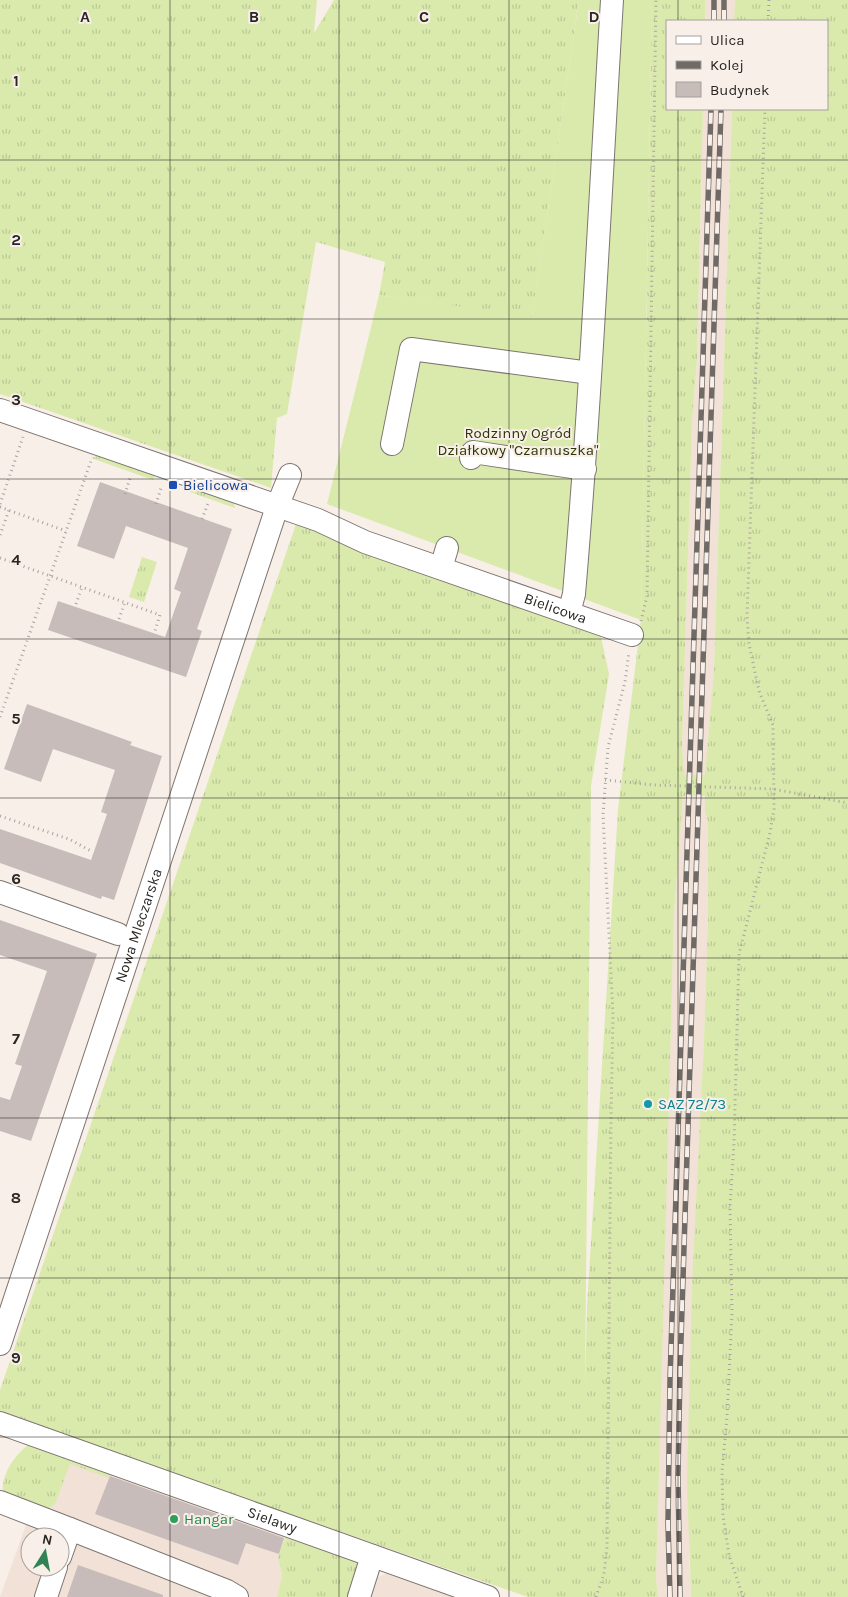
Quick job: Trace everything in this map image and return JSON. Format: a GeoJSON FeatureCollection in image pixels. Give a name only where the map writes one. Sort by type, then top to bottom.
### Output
{"type":"FeatureCollection","features":[{"type":"Feature","properties":{"kind":"street"},"geometry":{"type":"LineString","coordinates":[[569,613],[574,594],[585,469],[612,0]]}},
{"type":"Feature","properties":{"kind":"street"},"geometry":{"type":"LineString","coordinates":[[392,444],[412,349],[590,373]]}},
{"type":"Feature","properties":{"kind":"street","name":"Bielicowa"},"geometry":{"type":"LineString","coordinates":[[0,410],[318,520],[365,542],[444,558],[569,613],[632,635]]}},
{"type":"Feature","properties":{"kind":"street"},"geometry":{"type":"LineString","coordinates":[[471,458],[473,452],[585,469]]}},
{"type":"Feature","properties":{"kind":"street","name":"Nowa Mleczarska"},"geometry":{"type":"LineString","coordinates":[[0,1344],[277,507],[290,475]]}},
{"type":"Feature","properties":{"kind":"street"},"geometry":{"type":"LineString","coordinates":[[0,892],[118,934]]}},
{"type":"Feature","properties":{"kind":"street","name":"Sielawy"},"geometry":{"type":"LineString","coordinates":[[0,1424],[488,1597]]}},
{"type":"Feature","properties":{"kind":"street"},"geometry":{"type":"LineString","coordinates":[[0,1502],[65,1527]]}},
{"type":"Feature","properties":{"kind":"street"},"geometry":{"type":"LineString","coordinates":[[70,1529],[227,1590],[237,1597]]}},
{"type":"Feature","properties":{"kind":"street"},"geometry":{"type":"LineString","coordinates":[[359,1597],[372,1556]]}},
{"type":"Feature","properties":{"kind":"street"},"geometry":{"type":"LineString","coordinates":[[46,1597],[53,1577]]}},
{"type":"Feature","properties":{"kind":"path"},"geometry":{"type":"LineString","coordinates":[[596,1597],[604,1574],[607,1547],[611,1119],[614,1063],[614,1014],[603,815],[608,747],[625,682],[632,635],[643,617],[647,596],[656,0]]}},
{"type":"Feature","properties":{"kind":"path"},"geometry":{"type":"LineString","coordinates":[[768,0],[768,20]]}},
{"type":"Feature","properties":{"kind":"path"},"geometry":{"type":"LineString","coordinates":[[743,1597],[729,1555],[723,1516],[722,1471],[727,1417],[732,1314],[730,1206],[734,1143],[738,954],[770,833],[774,809],[773,725],[759,691],[749,644],[746,616],[764,110]]}},
{"type":"Feature","properties":{"kind":"path"},"geometry":{"type":"LineString","coordinates":[[0,504],[23,437]]}},
{"type":"Feature","properties":{"kind":"path"},"geometry":{"type":"LineString","coordinates":[[0,717],[91,460]]}},
{"type":"Feature","properties":{"kind":"path"},"geometry":{"type":"LineString","coordinates":[[124,494],[131,474]]}},
{"type":"Feature","properties":{"kind":"path"},"geometry":{"type":"LineString","coordinates":[[156,504],[162,484]]}},
{"type":"Feature","properties":{"kind":"path"},"geometry":{"type":"LineString","coordinates":[[202,519],[209,501]]}},
{"type":"Feature","properties":{"kind":"path"},"geometry":{"type":"LineString","coordinates":[[0,507],[66,531]]}},
{"type":"Feature","properties":{"kind":"path"},"geometry":{"type":"LineString","coordinates":[[0,535],[9,510]]}},
{"type":"Feature","properties":{"kind":"path"},"geometry":{"type":"LineString","coordinates":[[0,558],[160,615],[154,632]]}},
{"type":"Feature","properties":{"kind":"path"},"geometry":{"type":"LineString","coordinates":[[76,604],[82,587]]}},
{"type":"Feature","properties":{"kind":"path"},"geometry":{"type":"LineString","coordinates":[[119,619],[125,602]]}},
{"type":"Feature","properties":{"kind":"path"},"geometry":{"type":"LineString","coordinates":[[605,780],[654,786],[773,789],[848,803]]}},
{"type":"Feature","properties":{"kind":"path"},"geometry":{"type":"LineString","coordinates":[[0,816],[69,839],[91,850]]}},
{"type":"Feature","properties":{"kind":"shaded area"},"geometry":{"type":"Polygon","coordinates":[[[705,0],[735,0],[734,20],[705,20],[705,0]]]}},
{"type":"Feature","properties":{"kind":"shaded area"},"geometry":{"type":"Polygon","coordinates":[[[703,110],[732,110],[714,670],[706,775],[683,775],[682,747],[692,423],[697,359],[703,110]]]}},
{"type":"Feature","properties":{"kind":"shaded area"},"geometry":{"type":"Polygon","coordinates":[[[683,796],[705,797],[705,813],[708,821],[708,916],[690,1383],[689,1556],[691,1597],[658,1597],[656,1579],[660,1382],[674,914],[683,796]]]}},
{"type":"Feature","properties":{"kind":"shaded area"},"geometry":{"type":"Polygon","coordinates":[[[52,1453],[286,1535],[278,1557],[282,1576],[277,1597],[0,1597],[20,1542],[20,1577],[70,1577],[70,1527],[25,1527],[52,1453]]]}},
{"type":"Feature","properties":{"kind":"shaded area"},"geometry":{"type":"Polygon","coordinates":[[[390,1572],[463,1597],[369,1597],[376,1578],[390,1572]]]}},
{"type":"Feature","properties":{"kind":"green space"},"geometry":{"type":"Polygon","coordinates":[[[0,0],[317,0],[314,33],[334,0],[579,0],[532,318],[379,295],[385,262],[316,242],[287,414],[277,418],[271,488],[0,394],[0,0]]]}},
{"type":"Feature","properties":{"kind":"green space","name":"Rodzinny Ogród Działkowy \"Czarnuszka\""},"geometry":{"type":"Polygon","coordinates":[[[579,0],[652,0],[641,620],[327,504],[379,295],[532,317],[579,0]]]}},
{"type":"Feature","properties":{"kind":"green space"},"geometry":{"type":"Polygon","coordinates":[[[652,0],[705,0],[705,20],[666,20],[666,110],[703,110],[697,359],[692,423],[682,747],[684,775],[705,775],[714,670],[732,110],[828,110],[828,20],[734,20],[735,0],[848,0],[848,1597],[691,1597],[687,1481],[692,1286],[708,916],[708,821],[705,813],[705,796],[683,796],[674,914],[656,1579],[658,1597],[528,1597],[0,1413],[0,1390],[296,524],[598,623],[609,674],[591,786],[585,1385],[587,1306],[618,809],[641,620],[652,0]]]}},
{"type":"Feature","properties":{"kind":"green space"},"geometry":{"type":"Polygon","coordinates":[[[104,454],[156,472],[153,480],[91,458],[104,454]]]}},
{"type":"Feature","properties":{"kind":"green space"},"geometry":{"type":"Polygon","coordinates":[[[193,486],[233,500],[235,508],[190,492],[193,486]]]}},
{"type":"Feature","properties":{"kind":"green space"},"geometry":{"type":"Polygon","coordinates":[[[142,557],[157,562],[144,602],[129,597],[142,557]]]}},
{"type":"Feature","properties":{"kind":"green space"},"geometry":{"type":"Polygon","coordinates":[[[32,1442],[354,1558],[360,1567],[352,1597],[277,1597],[282,1576],[278,1557],[286,1535],[111,1474],[109,1478],[70,1464],[55,1504],[47,1510],[3,1496],[4,1480],[10,1465],[20,1452],[32,1442]]]}},
{"type":"Feature","properties":{"kind":"building"},"geometry":{"type":"Polygon","coordinates":[[[100,482],[232,529],[197,629],[202,631],[186,677],[48,630],[58,601],[165,637],[181,592],[174,589],[188,548],[126,526],[114,559],[77,546],[100,482]]]}},
{"type":"Feature","properties":{"kind":"building"},"geometry":{"type":"Polygon","coordinates":[[[27,704],[132,742],[130,745],[162,756],[114,900],[102,896],[101,899],[0,863],[0,829],[91,860],[107,814],[101,812],[115,770],[53,749],[41,782],[4,769],[27,704]]]}},
{"type":"Feature","properties":{"kind":"building"},"geometry":{"type":"Polygon","coordinates":[[[0,920],[97,954],[31,1141],[0,1131],[0,1097],[10,1100],[22,1066],[15,1064],[47,971],[0,955],[0,920]]]}},
{"type":"Feature","properties":{"kind":"building","name":"Hangar"},"geometry":{"type":"Polygon","coordinates":[[[110,1476],[284,1538],[279,1554],[246,1543],[238,1565],[95,1514],[110,1476]]]}},
{"type":"Feature","properties":{"kind":"building"},"geometry":{"type":"Polygon","coordinates":[[[78,1565],[163,1595],[163,1597],[67,1597],[78,1565]]]}},
{"type":"Feature","properties":{"kind":"railway"},"geometry":{"type":"LineString","coordinates":[[714,0],[714,20]]}},
{"type":"Feature","properties":{"kind":"railway"},"geometry":{"type":"LineString","coordinates":[[724,0],[724,20]]}},
{"type":"Feature","properties":{"kind":"railway"},"geometry":{"type":"LineString","coordinates":[[670,1597],[668,1523],[670,1380],[711,110]]}},
{"type":"Feature","properties":{"kind":"railway"},"geometry":{"type":"LineString","coordinates":[[680,1597],[678,1475],[680,1371],[721,110]]}},
{"type":"Feature","properties":{"kind":"place","name":"Bielicowa"},"geometry":{"type":"Point","coordinates":[173,485]}},
{"type":"Feature","properties":{"kind":"place","name":"SAZ 72/73"},"geometry":{"type":"Point","coordinates":[648,1104]}},
{"type":"Feature","properties":{"kind":"place","name":"Hangar"},"geometry":{"type":"Point","coordinates":[174,1519]}}]}
